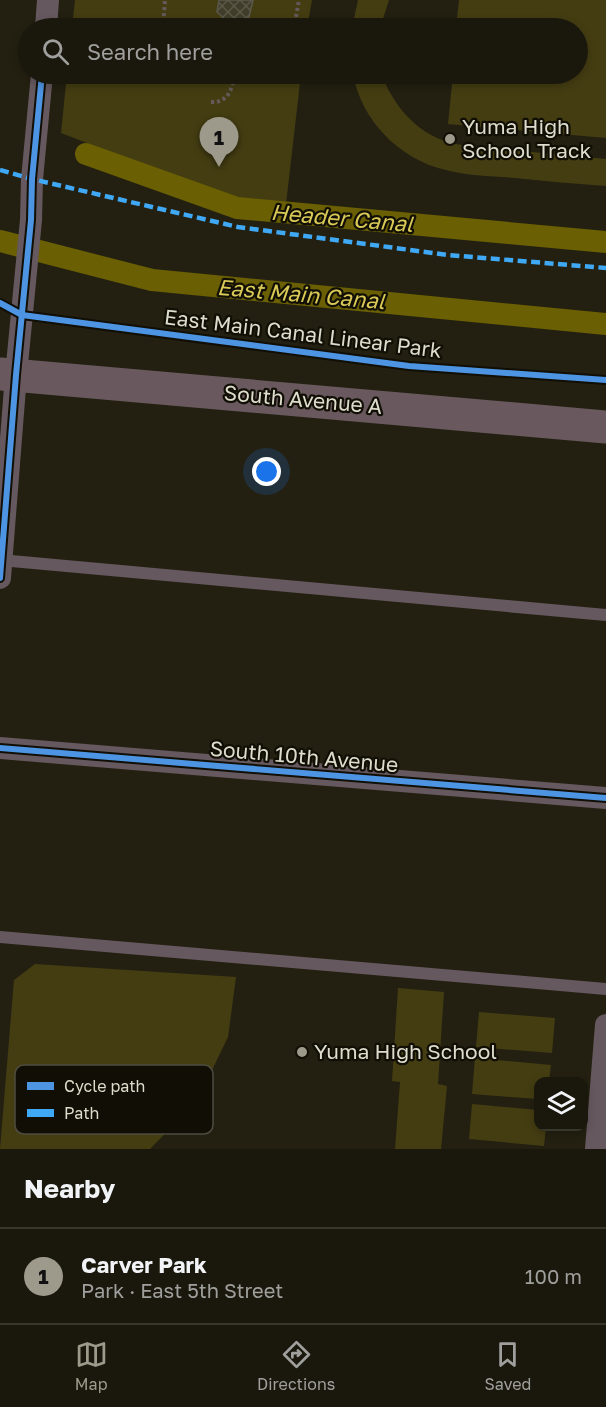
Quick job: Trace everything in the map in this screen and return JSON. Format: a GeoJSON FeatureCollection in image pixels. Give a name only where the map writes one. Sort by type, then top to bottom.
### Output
{"type":"FeatureCollection","features":[{"type":"Feature","properties":{"kind":"main road","name":"South Avenue A"},"geometry":{"type":"LineString","coordinates":[[8,375],[606,427]]}},
{"type":"Feature","properties":{"kind":"street"},"geometry":{"type":"LineString","coordinates":[[47,18],[48,0]]}},
{"type":"Feature","properties":{"kind":"street"},"geometry":{"type":"LineString","coordinates":[[1,566],[8,375],[26,279],[41,84]]}},
{"type":"Feature","properties":{"kind":"street","name":"South 10th Avenue"},"geometry":{"type":"LineString","coordinates":[[0,748],[606,798]]}},
{"type":"Feature","properties":{"kind":"street"},"geometry":{"type":"LineString","coordinates":[[596,1149],[606,1025]]}},
{"type":"Feature","properties":{"kind":"lane"},"geometry":{"type":"LineString","coordinates":[[1,566],[606,615]]}},
{"type":"Feature","properties":{"kind":"lane"},"geometry":{"type":"LineString","coordinates":[[0,938],[606,989]]}},
{"type":"Feature","properties":{"kind":"path"},"geometry":{"type":"LineString","coordinates":[[164,18],[165,0]]}},
{"type":"Feature","properties":{"kind":"path"},"geometry":{"type":"LineString","coordinates":[[296,18],[299,0]]}},
{"type":"Feature","properties":{"kind":"path"},"geometry":{"type":"LineString","coordinates":[[211,102],[225,98],[231,92],[233,84]]}},
{"type":"Feature","properties":{"kind":"shaded area"},"geometry":{"type":"Polygon","coordinates":[[[75,0],[312,0],[309,18],[73,18],[75,0]]]}},
{"type":"Feature","properties":{"kind":"shaded area"},"geometry":{"type":"Polygon","coordinates":[[[358,0],[389,0],[383,18],[354,18],[358,0]]]}},
{"type":"Feature","properties":{"kind":"shaded area"},"geometry":{"type":"Polygon","coordinates":[[[459,0],[606,0],[606,138],[448,124],[452,84],[588,84],[588,18],[457,18],[459,0]]]}},
{"type":"Feature","properties":{"kind":"shaded area"},"geometry":{"type":"Polygon","coordinates":[[[66,84],[300,84],[286,204],[235,200],[61,133],[66,84]]]}},
{"type":"Feature","properties":{"kind":"shaded area"},"geometry":{"type":"Polygon","coordinates":[[[355,84],[386,84],[406,115],[424,131],[447,142],[606,159],[606,186],[471,175],[429,165],[413,157],[385,136],[364,107],[355,84]]]}},
{"type":"Feature","properties":{"kind":"shaded area"},"geometry":{"type":"Polygon","coordinates":[[[35,964],[236,977],[228,1037],[213,1068],[213,1065],[15,1065],[15,1134],[165,1134],[150,1149],[0,1149],[14,980],[35,964]]]}},
{"type":"Feature","properties":{"kind":"shaded area"},"geometry":{"type":"Polygon","coordinates":[[[398,988],[444,992],[438,1084],[447,1086],[441,1149],[395,1149],[400,1082],[392,1081],[398,988]]]}},
{"type":"Feature","properties":{"kind":"shaded area"},"geometry":{"type":"Polygon","coordinates":[[[479,1012],[555,1018],[552,1053],[476,1047],[479,1012]]]}},
{"type":"Feature","properties":{"kind":"shaded area"},"geometry":{"type":"Polygon","coordinates":[[[475,1058],[551,1065],[550,1077],[534,1077],[534,1099],[472,1094],[475,1058]]]}},
{"type":"Feature","properties":{"kind":"shaded area"},"geometry":{"type":"Polygon","coordinates":[[[472,1104],[534,1110],[534,1131],[546,1131],[544,1146],[469,1139],[472,1104]]]}},
{"type":"Feature","properties":{"kind":"building"},"geometry":{"type":"Polygon","coordinates":[[[219,0],[253,0],[249,17],[246,18],[224,18],[217,12],[219,0]]]}},
{"type":"Feature","properties":{"kind":"waterway","name":"Header Canal"},"geometry":{"type":"LineString","coordinates":[[86,154],[237,208],[606,242]]}},
{"type":"Feature","properties":{"kind":"waterway","name":"East Main Canal"},"geometry":{"type":"LineString","coordinates":[[0,241],[152,280],[606,324]]}},
{"type":"Feature","properties":{"kind":"marked path"},"geometry":{"type":"LineString","coordinates":[[0,170],[238,227],[448,255],[606,268]]}},
{"type":"Feature","properties":{"kind":"cycle path"},"geometry":{"type":"LineString","coordinates":[[0,578],[41,84]]}},
{"type":"Feature","properties":{"kind":"cycle path","name":"East Main Canal Linear Park"},"geometry":{"type":"LineString","coordinates":[[0,303],[22,315],[409,366],[606,380]]}},
{"type":"Feature","properties":{"kind":"cycle path"},"geometry":{"type":"LineString","coordinates":[[0,748],[606,798]]}},
{"type":"Feature","properties":{"kind":"place","name":"Yuma High School Track"},"geometry":{"type":"Point","coordinates":[450,139]}},
{"type":"Feature","properties":{"kind":"place","name":"Carver Park"},"geometry":{"type":"Point","coordinates":[219,167]}},
{"type":"Feature","properties":{"kind":"place","name":"Yuma High School"},"geometry":{"type":"Point","coordinates":[302,1052]}}]}
